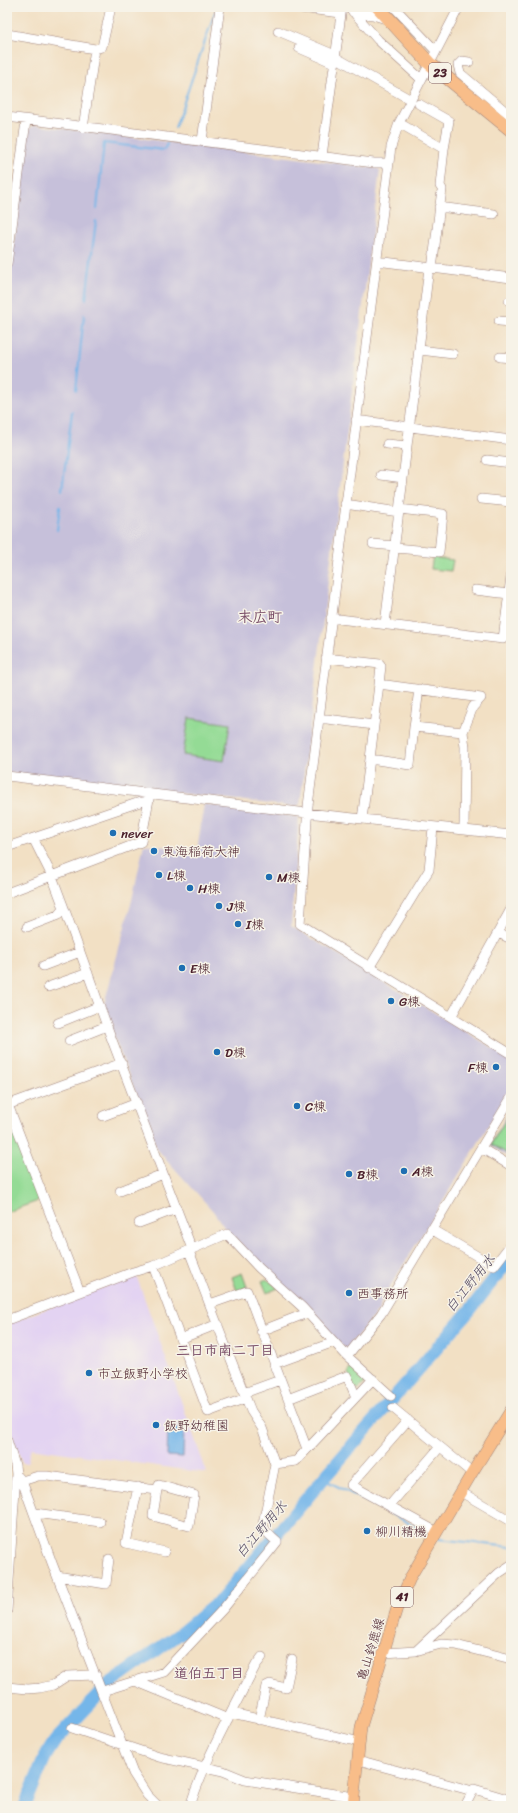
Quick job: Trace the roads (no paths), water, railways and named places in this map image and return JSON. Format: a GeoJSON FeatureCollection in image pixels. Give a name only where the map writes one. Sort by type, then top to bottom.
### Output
{"type":"FeatureCollection","features":[{"type":"Feature","properties":{"kind":"highway","name":"23"},"geometry":{"type":"LineString","coordinates":[[378,7],[430,63],[511,130]]}},
{"type":"Feature","properties":{"kind":"main road","name":"亀山鈴鹿線"},"geometry":{"type":"LineString","coordinates":[[354,1802],[360,1742],[366,1708],[397,1608],[411,1576],[460,1492],[511,1410]]}},
{"type":"Feature","properties":{"kind":"street"},"geometry":{"type":"LineString","coordinates":[[7,34],[95,48],[102,46],[111,7]]}},
{"type":"Feature","properties":{"kind":"street"},"geometry":{"type":"LineString","coordinates":[[202,141],[220,7]]}},
{"type":"Feature","properties":{"kind":"street"},"geometry":{"type":"LineString","coordinates":[[292,7],[341,10],[322,156]]}},
{"type":"Feature","properties":{"kind":"street"},"geometry":{"type":"LineString","coordinates":[[394,7],[436,51]]}},
{"type":"Feature","properties":{"kind":"street"},"geometry":{"type":"LineString","coordinates":[[459,7],[421,79],[415,102],[399,123],[394,133],[388,163],[377,261],[307,813],[300,924],[369,968],[511,1054]]}},
{"type":"Feature","properties":{"kind":"street"},"geometry":{"type":"LineString","coordinates":[[351,9],[391,21]]}},
{"type":"Feature","properties":{"kind":"street"},"geometry":{"type":"LineString","coordinates":[[351,9],[378,40],[421,79]]}},
{"type":"Feature","properties":{"kind":"street"},"geometry":{"type":"LineString","coordinates":[[278,31],[335,58],[448,121],[439,207],[385,624]]}},
{"type":"Feature","properties":{"kind":"street"},"geometry":{"type":"LineString","coordinates":[[83,128],[95,48]]}},
{"type":"Feature","properties":{"kind":"street"},"geometry":{"type":"LineString","coordinates":[[299,48],[335,58]]}},
{"type":"Feature","properties":{"kind":"street"},"geometry":{"type":"LineString","coordinates":[[469,62],[462,61],[458,65],[460,73],[511,116]]}},
{"type":"Feature","properties":{"kind":"street"},"geometry":{"type":"LineString","coordinates":[[7,118],[374,163],[388,163]]}},
{"type":"Feature","properties":{"kind":"street"},"geometry":{"type":"LineString","coordinates":[[7,264],[10,214],[26,121]]}},
{"type":"Feature","properties":{"kind":"street"},"geometry":{"type":"LineString","coordinates":[[399,123],[444,149]]}},
{"type":"Feature","properties":{"kind":"street"},"geometry":{"type":"LineString","coordinates":[[439,207],[494,214]]}},
{"type":"Feature","properties":{"kind":"street"},"geometry":{"type":"LineString","coordinates":[[377,261],[511,278]]}},
{"type":"Feature","properties":{"kind":"street"},"geometry":{"type":"LineString","coordinates":[[499,320],[511,322]]}},
{"type":"Feature","properties":{"kind":"street"},"geometry":{"type":"LineString","coordinates":[[420,350],[453,354]]}},
{"type":"Feature","properties":{"kind":"street"},"geometry":{"type":"LineString","coordinates":[[500,357],[511,358]]}},
{"type":"Feature","properties":{"kind":"street"},"geometry":{"type":"LineString","coordinates":[[356,420],[511,440]]}},
{"type":"Feature","properties":{"kind":"street"},"geometry":{"type":"LineString","coordinates":[[387,444],[407,446]]}},
{"type":"Feature","properties":{"kind":"street"},"geometry":{"type":"LineString","coordinates":[[487,460],[511,463]]}},
{"type":"Feature","properties":{"kind":"street"},"geometry":{"type":"LineString","coordinates":[[382,475],[403,478]]}},
{"type":"Feature","properties":{"kind":"street"},"geometry":{"type":"LineString","coordinates":[[481,499],[511,502]]}},
{"type":"Feature","properties":{"kind":"street"},"geometry":{"type":"LineString","coordinates":[[345,504],[443,514],[439,552],[373,544]]}},
{"type":"Feature","properties":{"kind":"street"},"geometry":{"type":"LineString","coordinates":[[331,618],[507,639],[511,577]]}},
{"type":"Feature","properties":{"kind":"street"},"geometry":{"type":"LineString","coordinates":[[474,590],[509,595]]}},
{"type":"Feature","properties":{"kind":"street"},"geometry":{"type":"LineString","coordinates":[[326,658],[380,664],[381,666],[362,819]]}},
{"type":"Feature","properties":{"kind":"street"},"geometry":{"type":"LineString","coordinates":[[379,684],[481,698],[473,707],[463,732],[465,747],[464,830]]}},
{"type":"Feature","properties":{"kind":"street"},"geometry":{"type":"LineString","coordinates":[[370,759],[410,765],[419,689]]}},
{"type":"Feature","properties":{"kind":"street"},"geometry":{"type":"LineString","coordinates":[[319,718],[374,725]]}},
{"type":"Feature","properties":{"kind":"street"},"geometry":{"type":"LineString","coordinates":[[414,727],[463,732]]}},
{"type":"Feature","properties":{"kind":"street"},"geometry":{"type":"LineString","coordinates":[[7,776],[150,796],[511,835]]}},
{"type":"Feature","properties":{"kind":"street"},"geometry":{"type":"LineString","coordinates":[[7,847],[150,796]]}},
{"type":"Feature","properties":{"kind":"street"},"geometry":{"type":"LineString","coordinates":[[7,893],[141,842],[150,796]]}},
{"type":"Feature","properties":{"kind":"street"},"geometry":{"type":"LineString","coordinates":[[369,968],[429,870],[432,827]]}},
{"type":"Feature","properties":{"kind":"street"},"geometry":{"type":"LineString","coordinates":[[33,838],[52,876],[210,1304],[251,1411],[262,1428],[275,1464],[263,1528],[277,1542],[249,1574],[226,1605],[164,1672],[103,1692]]}},
{"type":"Feature","properties":{"kind":"street"},"geometry":{"type":"LineString","coordinates":[[27,927],[58,915],[64,908]]}},
{"type":"Feature","properties":{"kind":"street"},"geometry":{"type":"LineString","coordinates":[[451,1017],[511,909]]}},
{"type":"Feature","properties":{"kind":"street"},"geometry":{"type":"LineString","coordinates":[[498,933],[511,939]]}},
{"type":"Feature","properties":{"kind":"street"},"geometry":{"type":"LineString","coordinates":[[43,966],[80,952]]}},
{"type":"Feature","properties":{"kind":"street"},"geometry":{"type":"LineString","coordinates":[[48,988],[88,973]]}},
{"type":"Feature","properties":{"kind":"street"},"geometry":{"type":"LineString","coordinates":[[58,1023],[100,1006]]}},
{"type":"Feature","properties":{"kind":"street"},"geometry":{"type":"LineString","coordinates":[[69,1041],[107,1026]]}},
{"type":"Feature","properties":{"kind":"street"},"geometry":{"type":"LineString","coordinates":[[80,1292],[7,1104],[122,1063]]}},
{"type":"Feature","properties":{"kind":"street"},"geometry":{"type":"LineString","coordinates":[[347,1356],[381,1314],[511,1098]]}},
{"type":"Feature","properties":{"kind":"street"},"geometry":{"type":"LineString","coordinates":[[103,1116],[137,1103]]}},
{"type":"Feature","properties":{"kind":"street"},"geometry":{"type":"LineString","coordinates":[[481,1148],[511,1166]]}},
{"type":"Feature","properties":{"kind":"street"},"geometry":{"type":"LineString","coordinates":[[120,1191],[163,1174]]}},
{"type":"Feature","properties":{"kind":"street"},"geometry":{"type":"LineString","coordinates":[[138,1223],[176,1209]]}},
{"type":"Feature","properties":{"kind":"street"},"geometry":{"type":"LineString","coordinates":[[431,1229],[494,1266],[511,1244]]}},
{"type":"Feature","properties":{"kind":"street"},"geometry":{"type":"LineString","coordinates":[[7,1320],[153,1266],[227,1234],[259,1268],[307,1313],[347,1356],[391,1396]]}},
{"type":"Feature","properties":{"kind":"street"},"geometry":{"type":"LineString","coordinates":[[153,1266],[208,1412],[280,1380]]}},
{"type":"Feature","properties":{"kind":"street"},"geometry":{"type":"LineString","coordinates":[[210,1304],[247,1291],[307,1449]]}},
{"type":"Feature","properties":{"kind":"street"},"geometry":{"type":"LineString","coordinates":[[262,1331],[307,1313]]}},
{"type":"Feature","properties":{"kind":"street"},"geometry":{"type":"LineString","coordinates":[[180,1339],[218,1324]]}},
{"type":"Feature","properties":{"kind":"street"},"geometry":{"type":"LineString","coordinates":[[274,1364],[334,1342]]}},
{"type":"Feature","properties":{"kind":"street"},"geometry":{"type":"LineString","coordinates":[[288,1399],[347,1376],[356,1397]]}},
{"type":"Feature","properties":{"kind":"street"},"geometry":{"type":"LineString","coordinates":[[275,1464],[296,1461],[373,1379]]}},
{"type":"Feature","properties":{"kind":"street"},"geometry":{"type":"LineString","coordinates":[[393,1408],[472,1473]]}},
{"type":"Feature","properties":{"kind":"street"},"geometry":{"type":"LineString","coordinates":[[408,1420],[351,1485],[437,1532]]}},
{"type":"Feature","properties":{"kind":"street"},"geometry":{"type":"LineString","coordinates":[[7,1441],[13,1467],[8,1553],[7,1611]]}},
{"type":"Feature","properties":{"kind":"street"},"geometry":{"type":"LineString","coordinates":[[390,1506],[440,1447]]}},
{"type":"Feature","properties":{"kind":"street"},"geometry":{"type":"LineString","coordinates":[[13,1467],[22,1481],[35,1513],[57,1576],[133,1773],[142,1788],[158,1806]]}},
{"type":"Feature","properties":{"kind":"street"},"geometry":{"type":"LineString","coordinates":[[22,1481],[38,1476],[47,1476],[158,1490]]}},
{"type":"Feature","properties":{"kind":"street"},"geometry":{"type":"LineString","coordinates":[[159,1485],[194,1495],[189,1526],[153,1516],[158,1490],[159,1485]]}},
{"type":"Feature","properties":{"kind":"street"},"geometry":{"type":"LineString","coordinates":[[138,1487],[126,1543],[165,1552]]}},
{"type":"Feature","properties":{"kind":"street"},"geometry":{"type":"LineString","coordinates":[[460,1492],[511,1521]]}},
{"type":"Feature","properties":{"kind":"street"},"geometry":{"type":"LineString","coordinates":[[35,1513],[100,1522]]}},
{"type":"Feature","properties":{"kind":"street"},"geometry":{"type":"LineString","coordinates":[[57,1576],[106,1584],[109,1559]]}},
{"type":"Feature","properties":{"kind":"street"},"geometry":{"type":"LineString","coordinates":[[416,1651],[500,1573],[511,1565]]}},
{"type":"Feature","properties":{"kind":"street"},"geometry":{"type":"LineString","coordinates":[[384,1653],[416,1651],[440,1644],[456,1645],[511,1659]]}},
{"type":"Feature","properties":{"kind":"street"},"geometry":{"type":"LineString","coordinates":[[190,1806],[204,1768],[256,1665],[262,1657]]}},
{"type":"Feature","properties":{"kind":"street"},"geometry":{"type":"LineString","coordinates":[[259,1720],[266,1686],[270,1684],[286,1688],[292,1659]]}},
{"type":"Feature","properties":{"kind":"street"},"geometry":{"type":"LineString","coordinates":[[7,1687],[28,1689],[40,1688],[53,1684],[67,1676],[96,1675]]}},
{"type":"Feature","properties":{"kind":"street"},"geometry":{"type":"LineString","coordinates":[[135,1681],[230,1716],[259,1720],[360,1742]]}},
{"type":"Feature","properties":{"kind":"street"},"geometry":{"type":"LineString","coordinates":[[72,1728],[181,1763],[223,1771],[258,1783],[354,1802]]}},
{"type":"Feature","properties":{"kind":"street"},"geometry":{"type":"LineString","coordinates":[[358,1760],[473,1791],[474,1789],[511,1800]]}},
{"type":"Feature","properties":{"kind":"street"},"geometry":{"type":"LineString","coordinates":[[465,1806],[473,1791]]}},
{"type":"Feature","properties":{"kind":"water"},"geometry":{"type":"Polygon","coordinates":[[[168,1428],[184,1429],[183,1457],[167,1456],[168,1428]]]}},
{"type":"Feature","properties":{"kind":"waterway"},"geometry":{"type":"LineString","coordinates":[[175,128],[215,12]]}},
{"type":"Feature","properties":{"kind":"waterway"},"geometry":{"type":"LineString","coordinates":[[97,209],[104,143],[164,150],[167,144]]}},
{"type":"Feature","properties":{"kind":"waterway"},"geometry":{"type":"LineString","coordinates":[[86,299],[96,221]]}},
{"type":"Feature","properties":{"kind":"waterway"},"geometry":{"type":"LineString","coordinates":[[76,390],[84,315]]}},
{"type":"Feature","properties":{"kind":"waterway"},"geometry":{"type":"LineString","coordinates":[[62,490],[72,412]]}},
{"type":"Feature","properties":{"kind":"waterway"},"geometry":{"type":"LineString","coordinates":[[57,530],[60,507]]}},
{"type":"Feature","properties":{"kind":"waterway","name":"白江野用水"},"geometry":{"type":"LineString","coordinates":[[25,1806],[45,1757],[55,1741],[108,1685],[182,1632],[222,1599],[323,1479],[470,1310],[511,1257]]}},
{"type":"Feature","properties":{"kind":"waterway"},"geometry":{"type":"LineString","coordinates":[[323,1479],[429,1533]]}},
{"type":"Feature","properties":{"kind":"waterway"},"geometry":{"type":"LineString","coordinates":[[439,1539],[511,1547]]}},
{"type":"Feature","properties":{"kind":"place","name":"never"},"geometry":{"type":"Point","coordinates":[113,833]}},
{"type":"Feature","properties":{"kind":"place","name":"東海稲荷大神"},"geometry":{"type":"Point","coordinates":[154,851]}},
{"type":"Feature","properties":{"kind":"place","name":"L棟"},"geometry":{"type":"Point","coordinates":[159,875]}},
{"type":"Feature","properties":{"kind":"place","name":"M棟"},"geometry":{"type":"Point","coordinates":[269,877]}},
{"type":"Feature","properties":{"kind":"place","name":"H棟"},"geometry":{"type":"Point","coordinates":[190,888]}},
{"type":"Feature","properties":{"kind":"place","name":"J棟"},"geometry":{"type":"Point","coordinates":[219,906]}},
{"type":"Feature","properties":{"kind":"place","name":"I棟"},"geometry":{"type":"Point","coordinates":[238,924]}},
{"type":"Feature","properties":{"kind":"place","name":"E棟"},"geometry":{"type":"Point","coordinates":[182,968]}},
{"type":"Feature","properties":{"kind":"place","name":"G棟"},"geometry":{"type":"Point","coordinates":[391,1001]}},
{"type":"Feature","properties":{"kind":"place","name":"D棟"},"geometry":{"type":"Point","coordinates":[217,1052]}},
{"type":"Feature","properties":{"kind":"place","name":"F棟"},"geometry":{"type":"Point","coordinates":[496,1067]}},
{"type":"Feature","properties":{"kind":"place","name":"C棟"},"geometry":{"type":"Point","coordinates":[297,1106]}},
{"type":"Feature","properties":{"kind":"place","name":"A棟"},"geometry":{"type":"Point","coordinates":[404,1171]}},
{"type":"Feature","properties":{"kind":"place","name":"B棟"},"geometry":{"type":"Point","coordinates":[349,1174]}},
{"type":"Feature","properties":{"kind":"place","name":"西事務所"},"geometry":{"type":"Point","coordinates":[349,1293]}},
{"type":"Feature","properties":{"kind":"place","name":"市立飯野小学校"},"geometry":{"type":"Point","coordinates":[89,1373]}},
{"type":"Feature","properties":{"kind":"place","name":"飯野幼稚園"},"geometry":{"type":"Point","coordinates":[156,1425]}},
{"type":"Feature","properties":{"kind":"place","name":"柳川精機"},"geometry":{"type":"Point","coordinates":[367,1531]}},
{"type":"Feature","properties":{"kind":"district","name":"末広町"},"geometry":{"type":"Point","coordinates":[260,617]}},
{"type":"Feature","properties":{"kind":"district","name":"三日市南二丁目"},"geometry":{"type":"Point","coordinates":[225,1350]}},
{"type":"Feature","properties":{"kind":"district","name":"道伯五丁目"},"geometry":{"type":"Point","coordinates":[209,1673]}}]}
